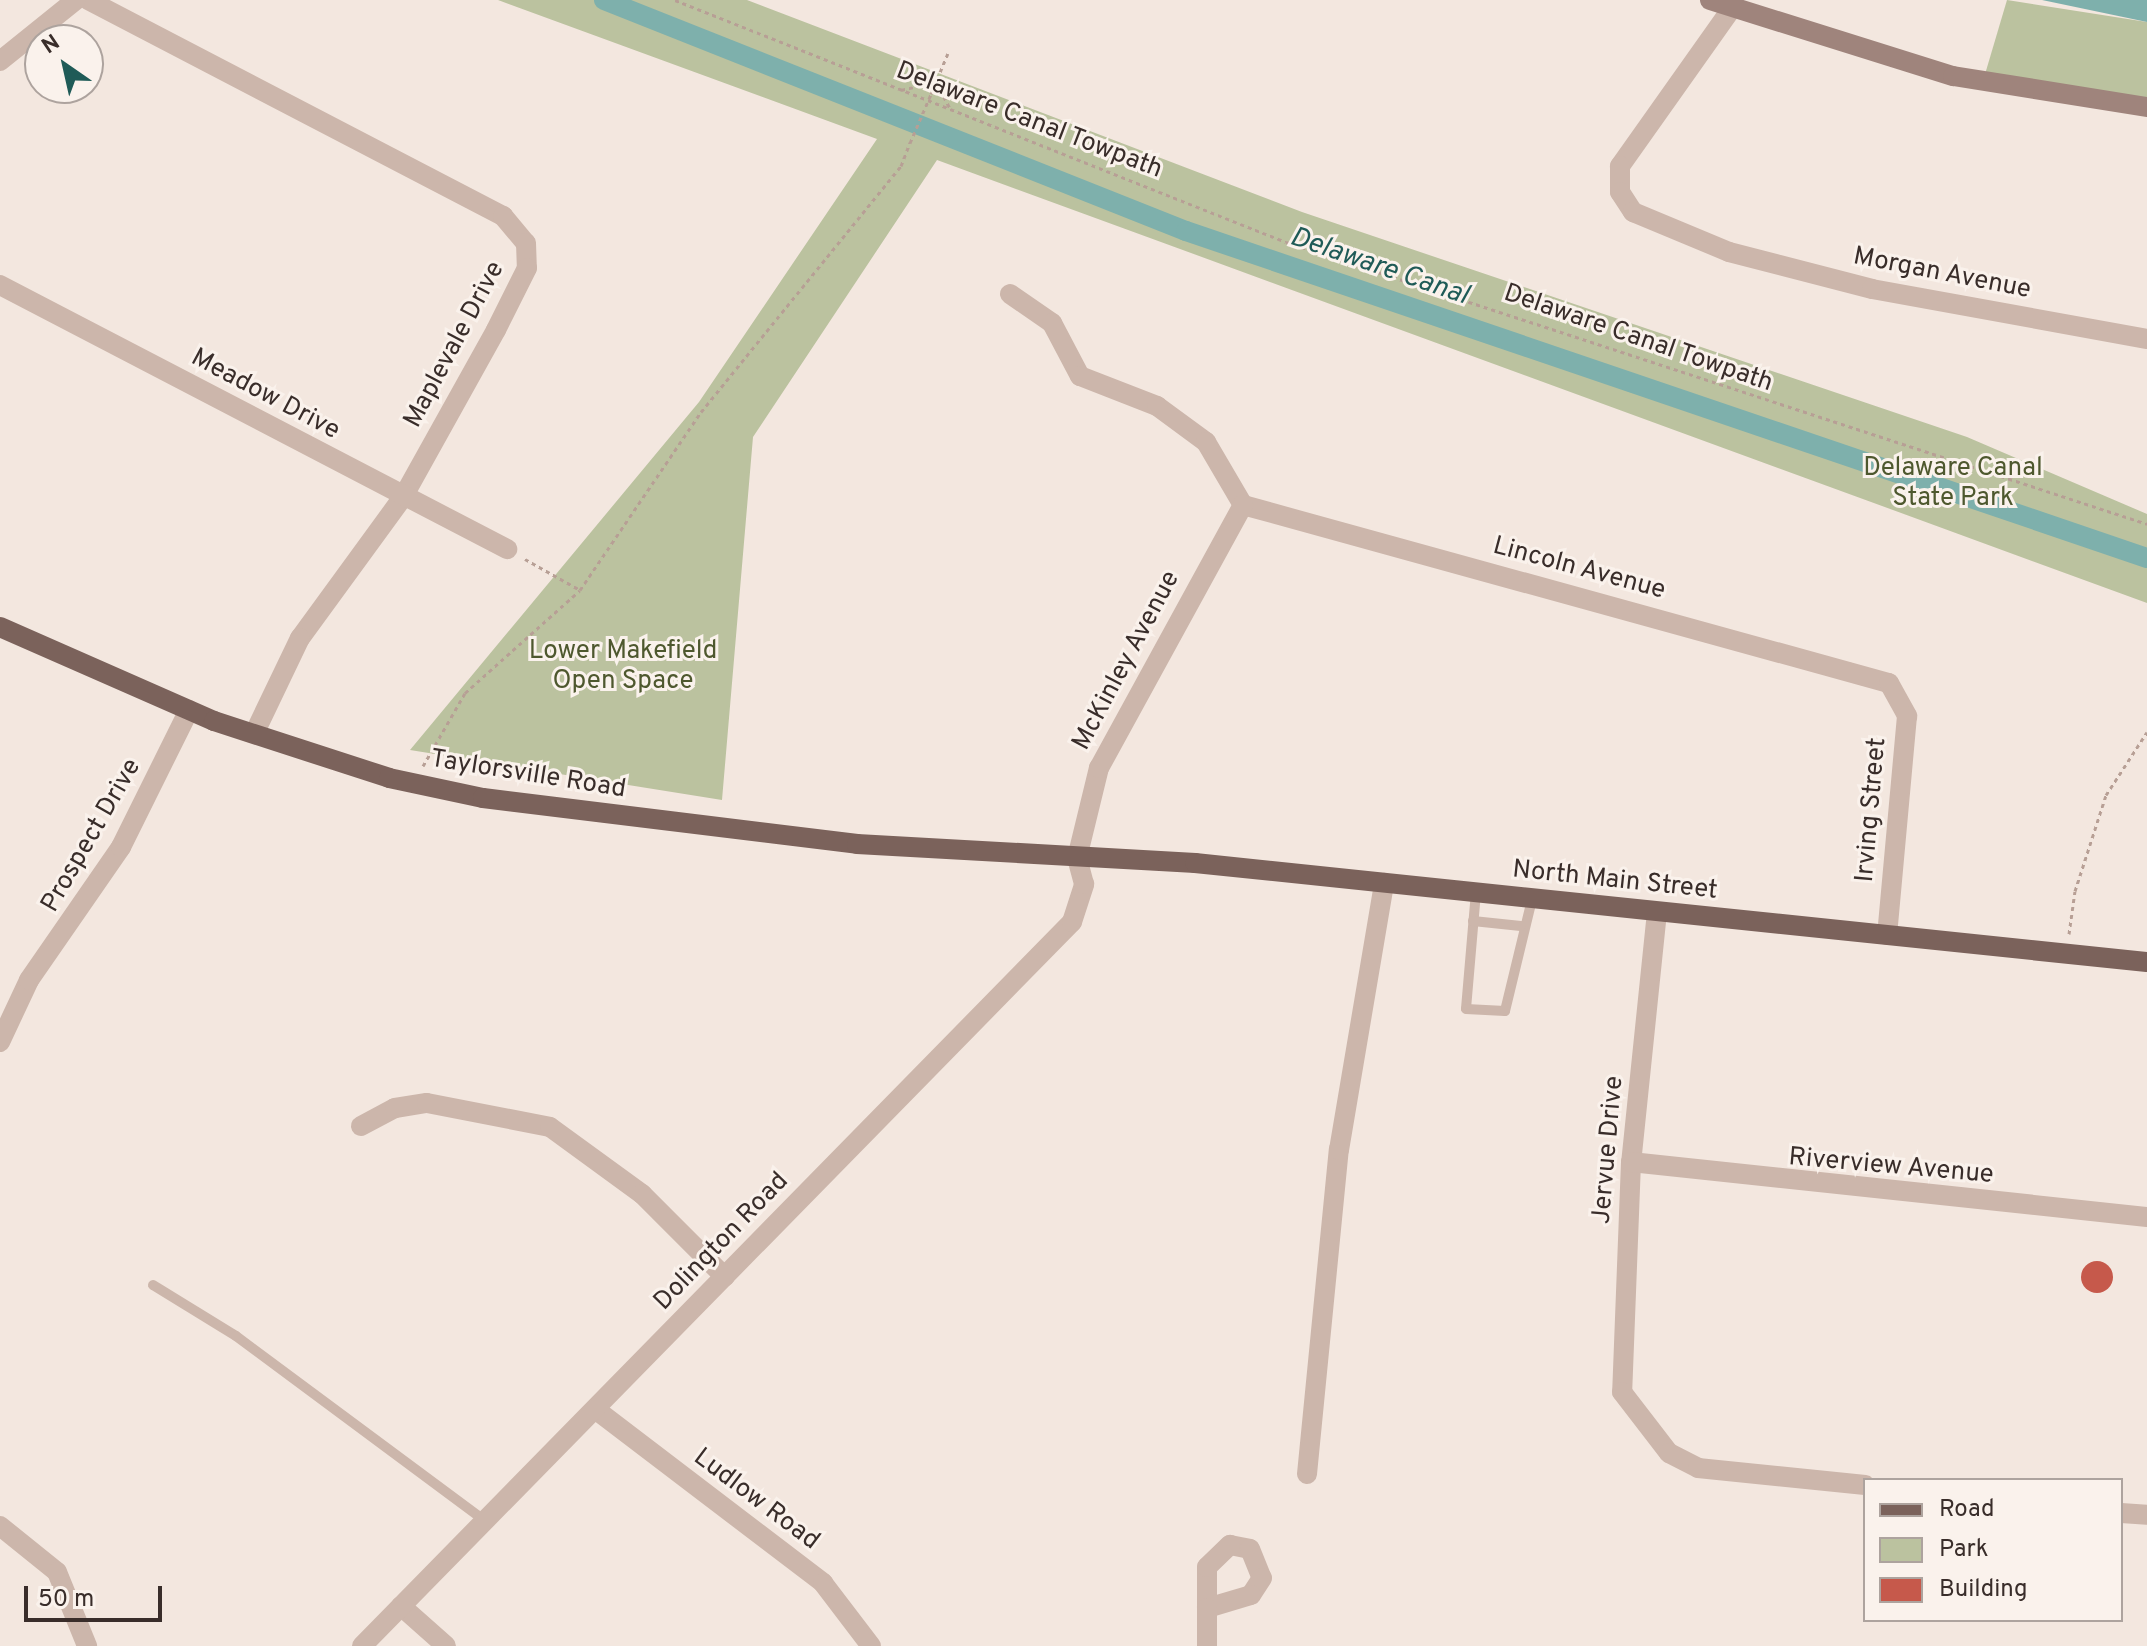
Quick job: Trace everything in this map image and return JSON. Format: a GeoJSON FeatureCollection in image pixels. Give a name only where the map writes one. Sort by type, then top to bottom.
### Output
{"type":"FeatureCollection","features":[{"type":"Feature","properties":{"kind":"main road"},"geometry":{"type":"LineString","coordinates":[[1710,0],[1953,76],[2147,107]]}},
{"type":"Feature","properties":{"kind":"main road","name":"Taylorsville Road"},"geometry":{"type":"LineString","coordinates":[[0,627],[189,710],[413,784],[780,836],[1077,858]]}},
{"type":"Feature","properties":{"kind":"main road","name":"North Main Street"},"geometry":{"type":"LineString","coordinates":[[1077,858],[1384,883],[2147,962]]}},
{"type":"Feature","properties":{"kind":"street"},"geometry":{"type":"LineString","coordinates":[[0,61],[76,0]]}},
{"type":"Feature","properties":{"kind":"street","name":"Maplevale Drive"},"geometry":{"type":"LineString","coordinates":[[88,0],[503,216],[520,234],[527,268],[403,497],[313,618],[254,734]]}},
{"type":"Feature","properties":{"kind":"street","name":"Morgan Avenue"},"geometry":{"type":"LineString","coordinates":[[1732,8],[1617,179],[1625,202],[1647,222],[1729,252],[1872,289],[2147,339]]}},
{"type":"Feature","properties":{"kind":"street","name":"Meadow Drive"},"geometry":{"type":"LineString","coordinates":[[0,285],[507,549]]}},
{"type":"Feature","properties":{"kind":"street"},"geometry":{"type":"LineString","coordinates":[[1010,294],[1052,323],[1080,376],[1157,406],[1206,442],[1240,501]]}},
{"type":"Feature","properties":{"kind":"street","name":"Lincoln Avenue"},"geometry":{"type":"LineString","coordinates":[[1240,501],[1713,630],[1874,677],[1899,692]]}},
{"type":"Feature","properties":{"kind":"street","name":"McKinley Avenue"},"geometry":{"type":"LineString","coordinates":[[1077,858],[1099,768],[1240,501]]}},
{"type":"Feature","properties":{"kind":"street","name":"Irving Street"},"geometry":{"type":"LineString","coordinates":[[1887,935],[1907,716],[1899,692]]}},
{"type":"Feature","properties":{"kind":"street","name":"Prospect Drive"},"geometry":{"type":"LineString","coordinates":[[0,1042],[29,980],[102,880],[189,710]]}},
{"type":"Feature","properties":{"kind":"street","name":"Dolington Road"},"geometry":{"type":"LineString","coordinates":[[362,1646],[1072,922],[1084,884],[1077,858]]}},
{"type":"Feature","properties":{"kind":"street"},"geometry":{"type":"LineString","coordinates":[[1307,1474],[1339,1150],[1384,883]]}},
{"type":"Feature","properties":{"kind":"street","name":"Jervue Drive"},"geometry":{"type":"LineString","coordinates":[[1657,912],[1631,1162],[1622,1392],[1669,1453],[1698,1468],[1863,1485]]}},
{"type":"Feature","properties":{"kind":"street"},"geometry":{"type":"LineString","coordinates":[[361,1126],[395,1108],[427,1103],[550,1127],[642,1194],[725,1277]]}},
{"type":"Feature","properties":{"kind":"street","name":"Riverview Avenue"},"geometry":{"type":"LineString","coordinates":[[1631,1162],[2147,1217]]}},
{"type":"Feature","properties":{"kind":"street","name":"Ludlow Road"},"geometry":{"type":"LineString","coordinates":[[595,1409],[823,1583],[871,1646]]}},
{"type":"Feature","properties":{"kind":"street"},"geometry":{"type":"LineString","coordinates":[[2123,1513],[2147,1515]]}},
{"type":"Feature","properties":{"kind":"street"},"geometry":{"type":"LineString","coordinates":[[0,1526],[57,1572],[87,1646]]}},
{"type":"Feature","properties":{"kind":"street"},"geometry":{"type":"LineString","coordinates":[[401,1606],[446,1646]]}},
{"type":"Feature","properties":{"kind":"street"},"geometry":{"type":"LineString","coordinates":[[1207,1608],[1207,1646]]}},
{"type":"Feature","properties":{"kind":"lane"},"geometry":{"type":"LineString","coordinates":[[1476,892],[1466,1009],[1505,1011],[1521,926],[1532,899]]}},
{"type":"Feature","properties":{"kind":"lane"},"geometry":{"type":"LineString","coordinates":[[1473,921],[1521,926]]}},
{"type":"Feature","properties":{"kind":"lane"},"geometry":{"type":"LineString","coordinates":[[153,1285],[236,1336],[485,1521]]}},
{"type":"Feature","properties":{"kind":"path","name":"Delaware Canal Towpath"},"geometry":{"type":"LineString","coordinates":[[675,0],[1286,242],[2147,524]]}},
{"type":"Feature","properties":{"kind":"path"},"geometry":{"type":"LineString","coordinates":[[413,784],[465,693],[580,590],[701,412],[901,166],[948,53]]}},
{"type":"Feature","properties":{"kind":"path"},"geometry":{"type":"LineString","coordinates":[[901,90],[936,82]]}},
{"type":"Feature","properties":{"kind":"path"},"geometry":{"type":"LineString","coordinates":[[936,82],[951,111]]}},
{"type":"Feature","properties":{"kind":"path"},"geometry":{"type":"LineString","coordinates":[[507,549],[580,590]]}},
{"type":"Feature","properties":{"kind":"path"},"geometry":{"type":"LineString","coordinates":[[2067,954],[2075,891],[2106,795],[2147,732]]}},
{"type":"Feature","properties":{"kind":"green space"},"geometry":{"type":"Polygon","coordinates":[[[498,0],[747,0],[1302,212],[1967,437],[2147,514],[2147,603],[937,160],[753,437],[722,800],[410,750],[699,402],[877,139],[498,0]]]}},
{"type":"Feature","properties":{"kind":"green space"},"geometry":{"type":"Polygon","coordinates":[[[2007,0],[2147,22],[2147,107],[1983,81],[2007,0]]]}},
{"type":"Feature","properties":{"kind":"water"},"geometry":{"type":"Polygon","coordinates":[[[2042,0],[2147,0],[2147,22],[2042,0]]]}},
{"type":"Feature","properties":{"kind":"building"},"geometry":{"type":"Polygon","coordinates":[[[2097,1261],[2108,1266],[2113,1277],[2108,1288],[2097,1293],[2086,1288],[2081,1277],[2086,1266],[2097,1261]]]}},
{"type":"Feature","properties":{"kind":"waterway","name":"Delaware Canal"},"geometry":{"type":"LineString","coordinates":[[604,0],[1186,231],[2147,558]]}},
{"type":"Feature","properties":{"kind":"park label","name":"Delaware Canal State Park"},"geometry":{"type":"Point","coordinates":[1953,484]}},
{"type":"Feature","properties":{"kind":"park label","name":"Lower Makefield Open Space"},"geometry":{"type":"Point","coordinates":[623,667]}}]}
